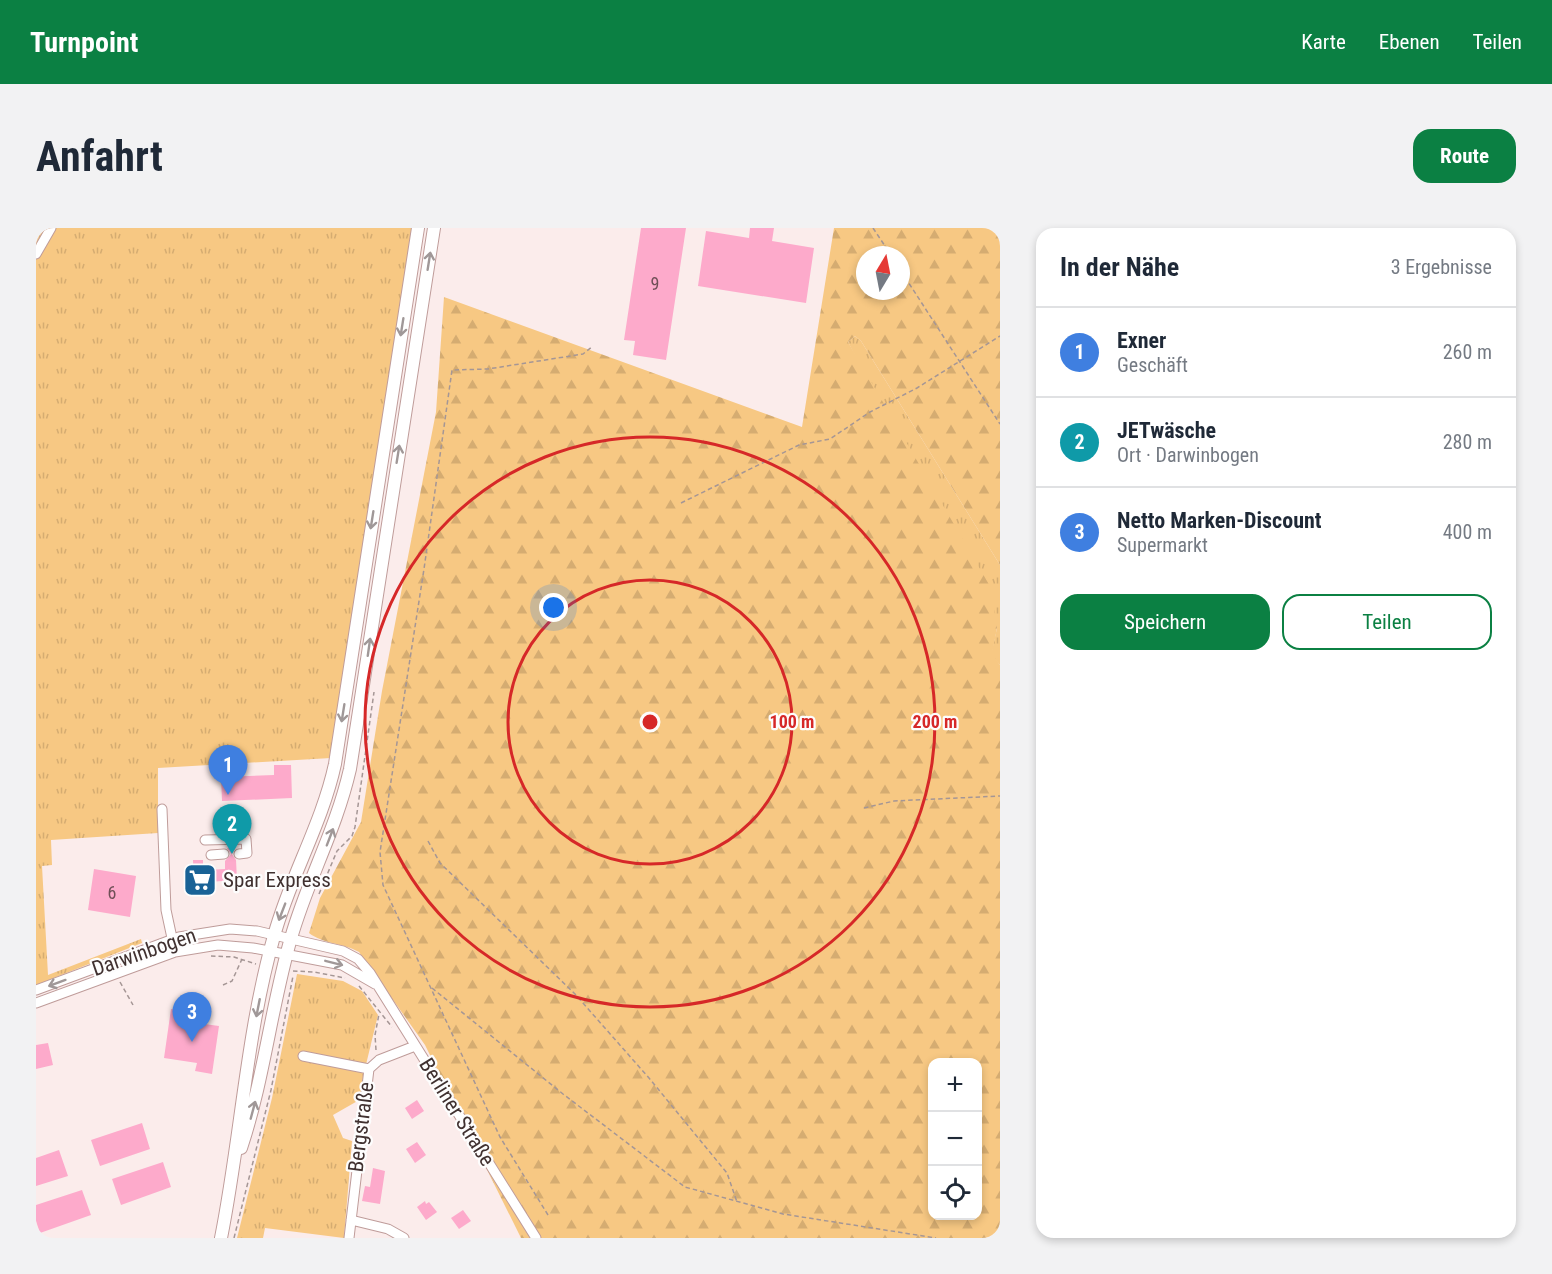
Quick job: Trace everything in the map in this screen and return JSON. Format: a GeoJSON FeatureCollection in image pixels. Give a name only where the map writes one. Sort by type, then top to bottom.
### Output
{"type":"FeatureCollection","features":[{"type":"Feature","properties":{"kind":"main road"},"geometry":{"type":"LineString","coordinates":[[221,1238],[235,1166],[241,1100],[270,951],[274,935],[323,809],[335,764],[418,228]]}},
{"type":"Feature","properties":{"kind":"main road"},"geometry":{"type":"LineString","coordinates":[[235,1166],[255,1102],[286,954],[330,839],[350,769],[434,228]]}},
{"type":"Feature","properties":{"kind":"street"},"geometry":{"type":"LineString","coordinates":[[36,254],[51,228]]}},
{"type":"Feature","properties":{"kind":"street"},"geometry":{"type":"LineString","coordinates":[[162,809],[166,910],[175,952]]}},
{"type":"Feature","properties":{"kind":"street"},"geometry":{"type":"LineString","coordinates":[[205,840],[246,839],[247,853],[239,854]]}},
{"type":"Feature","properties":{"kind":"street"},"geometry":{"type":"LineString","coordinates":[[211,855],[224,854]]}},
{"type":"Feature","properties":{"kind":"street","name":"Darwinbogen"},"geometry":{"type":"LineString","coordinates":[[36,990],[196,933],[230,929],[291,938]]}},
{"type":"Feature","properties":{"kind":"street","name":"Berliner Straße"},"geometry":{"type":"LineString","coordinates":[[291,938],[351,954],[370,973],[536,1238]]}},
{"type":"Feature","properties":{"kind":"street","name":"Darwinbogen"},"geometry":{"type":"LineString","coordinates":[[36,1003],[175,952],[218,945],[270,951]]}},
{"type":"Feature","properties":{"kind":"street","name":"Berliner Straße"},"geometry":{"type":"LineString","coordinates":[[270,951],[342,965],[377,986]]}},
{"type":"Feature","properties":{"kind":"street","name":"Bergstraße"},"geometry":{"type":"LineString","coordinates":[[349,1238],[369,1068],[379,1060],[415,1046]]}},
{"type":"Feature","properties":{"kind":"street"},"geometry":{"type":"LineString","coordinates":[[303,1056],[369,1068]]}},
{"type":"Feature","properties":{"kind":"street"},"geometry":{"type":"LineString","coordinates":[[351,1220],[388,1229],[404,1238]]}},
{"type":"Feature","properties":{"kind":"path"},"geometry":{"type":"LineString","coordinates":[[873,228],[885,246]]}},
{"type":"Feature","properties":{"kind":"path"},"geometry":{"type":"LineString","coordinates":[[910,285],[1000,424]]}},
{"type":"Feature","properties":{"kind":"path"},"geometry":{"type":"LineString","coordinates":[[681,503],[799,445],[830,439],[870,412],[917,388],[1000,336]]}},
{"type":"Feature","properties":{"kind":"path"},"geometry":{"type":"LineString","coordinates":[[548,1215],[500,1137],[383,885],[380,852],[452,370],[488,369],[583,354],[593,346]]}},
{"type":"Feature","properties":{"kind":"path"},"geometry":{"type":"LineString","coordinates":[[864,808],[894,801],[1000,796]]}},
{"type":"Feature","properties":{"kind":"path"},"geometry":{"type":"LineString","coordinates":[[428,841],[440,863],[575,994],[649,1078],[727,1173],[737,1203]]}},
{"type":"Feature","properties":{"kind":"path"},"geometry":{"type":"LineString","coordinates":[[207,957],[242,958],[267,966]]}},
{"type":"Feature","properties":{"kind":"path"},"geometry":{"type":"LineString","coordinates":[[223,984],[232,981],[242,958]]}},
{"type":"Feature","properties":{"kind":"path"},"geometry":{"type":"LineString","coordinates":[[283,969],[348,979]]}},
{"type":"Feature","properties":{"kind":"path"},"geometry":{"type":"LineString","coordinates":[[128,978],[119,982],[132,1005]]}},
{"type":"Feature","properties":{"kind":"path"},"geometry":{"type":"LineString","coordinates":[[356,984],[394,1029],[409,1036]]}},
{"type":"Feature","properties":{"kind":"path"},"geometry":{"type":"LineString","coordinates":[[430,986],[563,1095],[685,1187],[783,1214],[936,1238]]}},
{"type":"Feature","properties":{"kind":"path"},"geometry":{"type":"LineString","coordinates":[[379,1060],[375,1035],[380,1013]]}},
{"type":"Feature","properties":{"kind":"path"},"geometry":{"type":"LineString","coordinates":[[234,1238],[249,1173]]}},
{"type":"Feature","properties":{"kind":"green space"},"geometry":{"type":"Polygon","coordinates":[[[36,228],[412,228],[331,758],[158,768],[158,833],[51,840],[52,865],[42,866],[48,975],[141,939],[142,943],[36,985],[36,228]]]}},
{"type":"Feature","properties":{"kind":"green space"},"geometry":{"type":"Polygon","coordinates":[[[834,228],[1000,228],[1000,565],[861,341],[855,336],[848,342],[991,588],[997,628],[992,654],[1000,665],[1000,1238],[521,1238],[425,1045],[359,952],[309,933],[320,898],[361,822],[382,691],[436,412],[444,297],[802,427],[834,228]]]}},
{"type":"Feature","properties":{"kind":"green space"},"geometry":{"type":"Polygon","coordinates":[[[855,336],[861,341],[1000,565],[1000,665],[991,655],[997,628],[848,342],[855,336]]]}},
{"type":"Feature","properties":{"kind":"green space"},"geometry":{"type":"Polygon","coordinates":[[[297,974],[343,981],[362,991],[378,1015],[363,1077],[361,1099],[333,1115],[343,1138],[352,1141],[344,1238],[265,1228],[263,1238],[237,1238],[272,1098],[297,974]]]}},
{"type":"Feature","properties":{"kind":"building"},"geometry":{"type":"Polygon","coordinates":[[[641,228],[686,228],[666,360],[633,355],[635,341],[624,340],[641,228]]]}},
{"type":"Feature","properties":{"kind":"building"},"geometry":{"type":"Polygon","coordinates":[[[750,228],[774,228],[772,241],[814,248],[806,303],[698,286],[706,231],[749,238],[750,228]]]}},
{"type":"Feature","properties":{"kind":"building"},"geometry":{"type":"Polygon","coordinates":[[[274,765],[291,765],[292,798],[222,801],[221,777],[274,775],[274,765]]]}},
{"type":"Feature","properties":{"kind":"building"},"geometry":{"type":"Polygon","coordinates":[[[236,847],[232,854],[236,860],[237,880],[208,882],[208,886],[194,887],[193,860],[203,860],[203,868],[208,870],[225,869],[225,861],[231,854],[227,848],[236,847]]]}},
{"type":"Feature","properties":{"kind":"building"},"geometry":{"type":"Polygon","coordinates":[[[94,869],[136,876],[130,917],[88,910],[94,869]]]}},
{"type":"Feature","properties":{"kind":"building"},"geometry":{"type":"Polygon","coordinates":[[[171,1009],[199,1013],[197,1023],[219,1026],[212,1074],[195,1071],[197,1063],[164,1058],[171,1009]]]}},
{"type":"Feature","properties":{"kind":"building"},"geometry":{"type":"Polygon","coordinates":[[[48,1043],[53,1065],[36,1069],[36,1045],[48,1043]]]}},
{"type":"Feature","properties":{"kind":"building"},"geometry":{"type":"Polygon","coordinates":[[[417,1100],[424,1111],[412,1119],[405,1108],[417,1100]]]}},
{"type":"Feature","properties":{"kind":"building"},"geometry":{"type":"Polygon","coordinates":[[[142,1123],[150,1149],[100,1166],[91,1140],[142,1123]]]}},
{"type":"Feature","properties":{"kind":"building"},"geometry":{"type":"Polygon","coordinates":[[[417,1142],[426,1155],[415,1163],[406,1149],[417,1142]]]}},
{"type":"Feature","properties":{"kind":"building"},"geometry":{"type":"Polygon","coordinates":[[[59,1150],[68,1176],[36,1186],[36,1158],[59,1150]]]}},
{"type":"Feature","properties":{"kind":"building"},"geometry":{"type":"Polygon","coordinates":[[[163,1162],[171,1187],[121,1205],[112,1179],[163,1162]]]}},
{"type":"Feature","properties":{"kind":"building"},"geometry":{"type":"Polygon","coordinates":[[[373,1168],[385,1171],[380,1204],[362,1201],[365,1186],[370,1187],[373,1168]]]}},
{"type":"Feature","properties":{"kind":"building"},"geometry":{"type":"Polygon","coordinates":[[[82,1190],[91,1215],[40,1233],[36,1221],[36,1205],[82,1190]]]}},
{"type":"Feature","properties":{"kind":"building"},"geometry":{"type":"Polygon","coordinates":[[[425,1201],[426,1204],[429,1202],[437,1212],[426,1220],[417,1207],[425,1201]]]}},
{"type":"Feature","properties":{"kind":"building"},"geometry":{"type":"Polygon","coordinates":[[[463,1210],[471,1221],[459,1229],[451,1218],[463,1210]]]}},
{"type":"Feature","properties":{"kind":"place","name":"Exner"},"geometry":{"type":"Point","coordinates":[228,795]}},
{"type":"Feature","properties":{"kind":"place","name":"JETwäsche"},"geometry":{"type":"Point","coordinates":[232,854]}},
{"type":"Feature","properties":{"kind":"place","name":"Spar Express"},"geometry":{"type":"Point","coordinates":[200,880]}},
{"type":"Feature","properties":{"kind":"place","name":"Netto Marken-Discount"},"geometry":{"type":"Point","coordinates":[192,1042]}}]}
